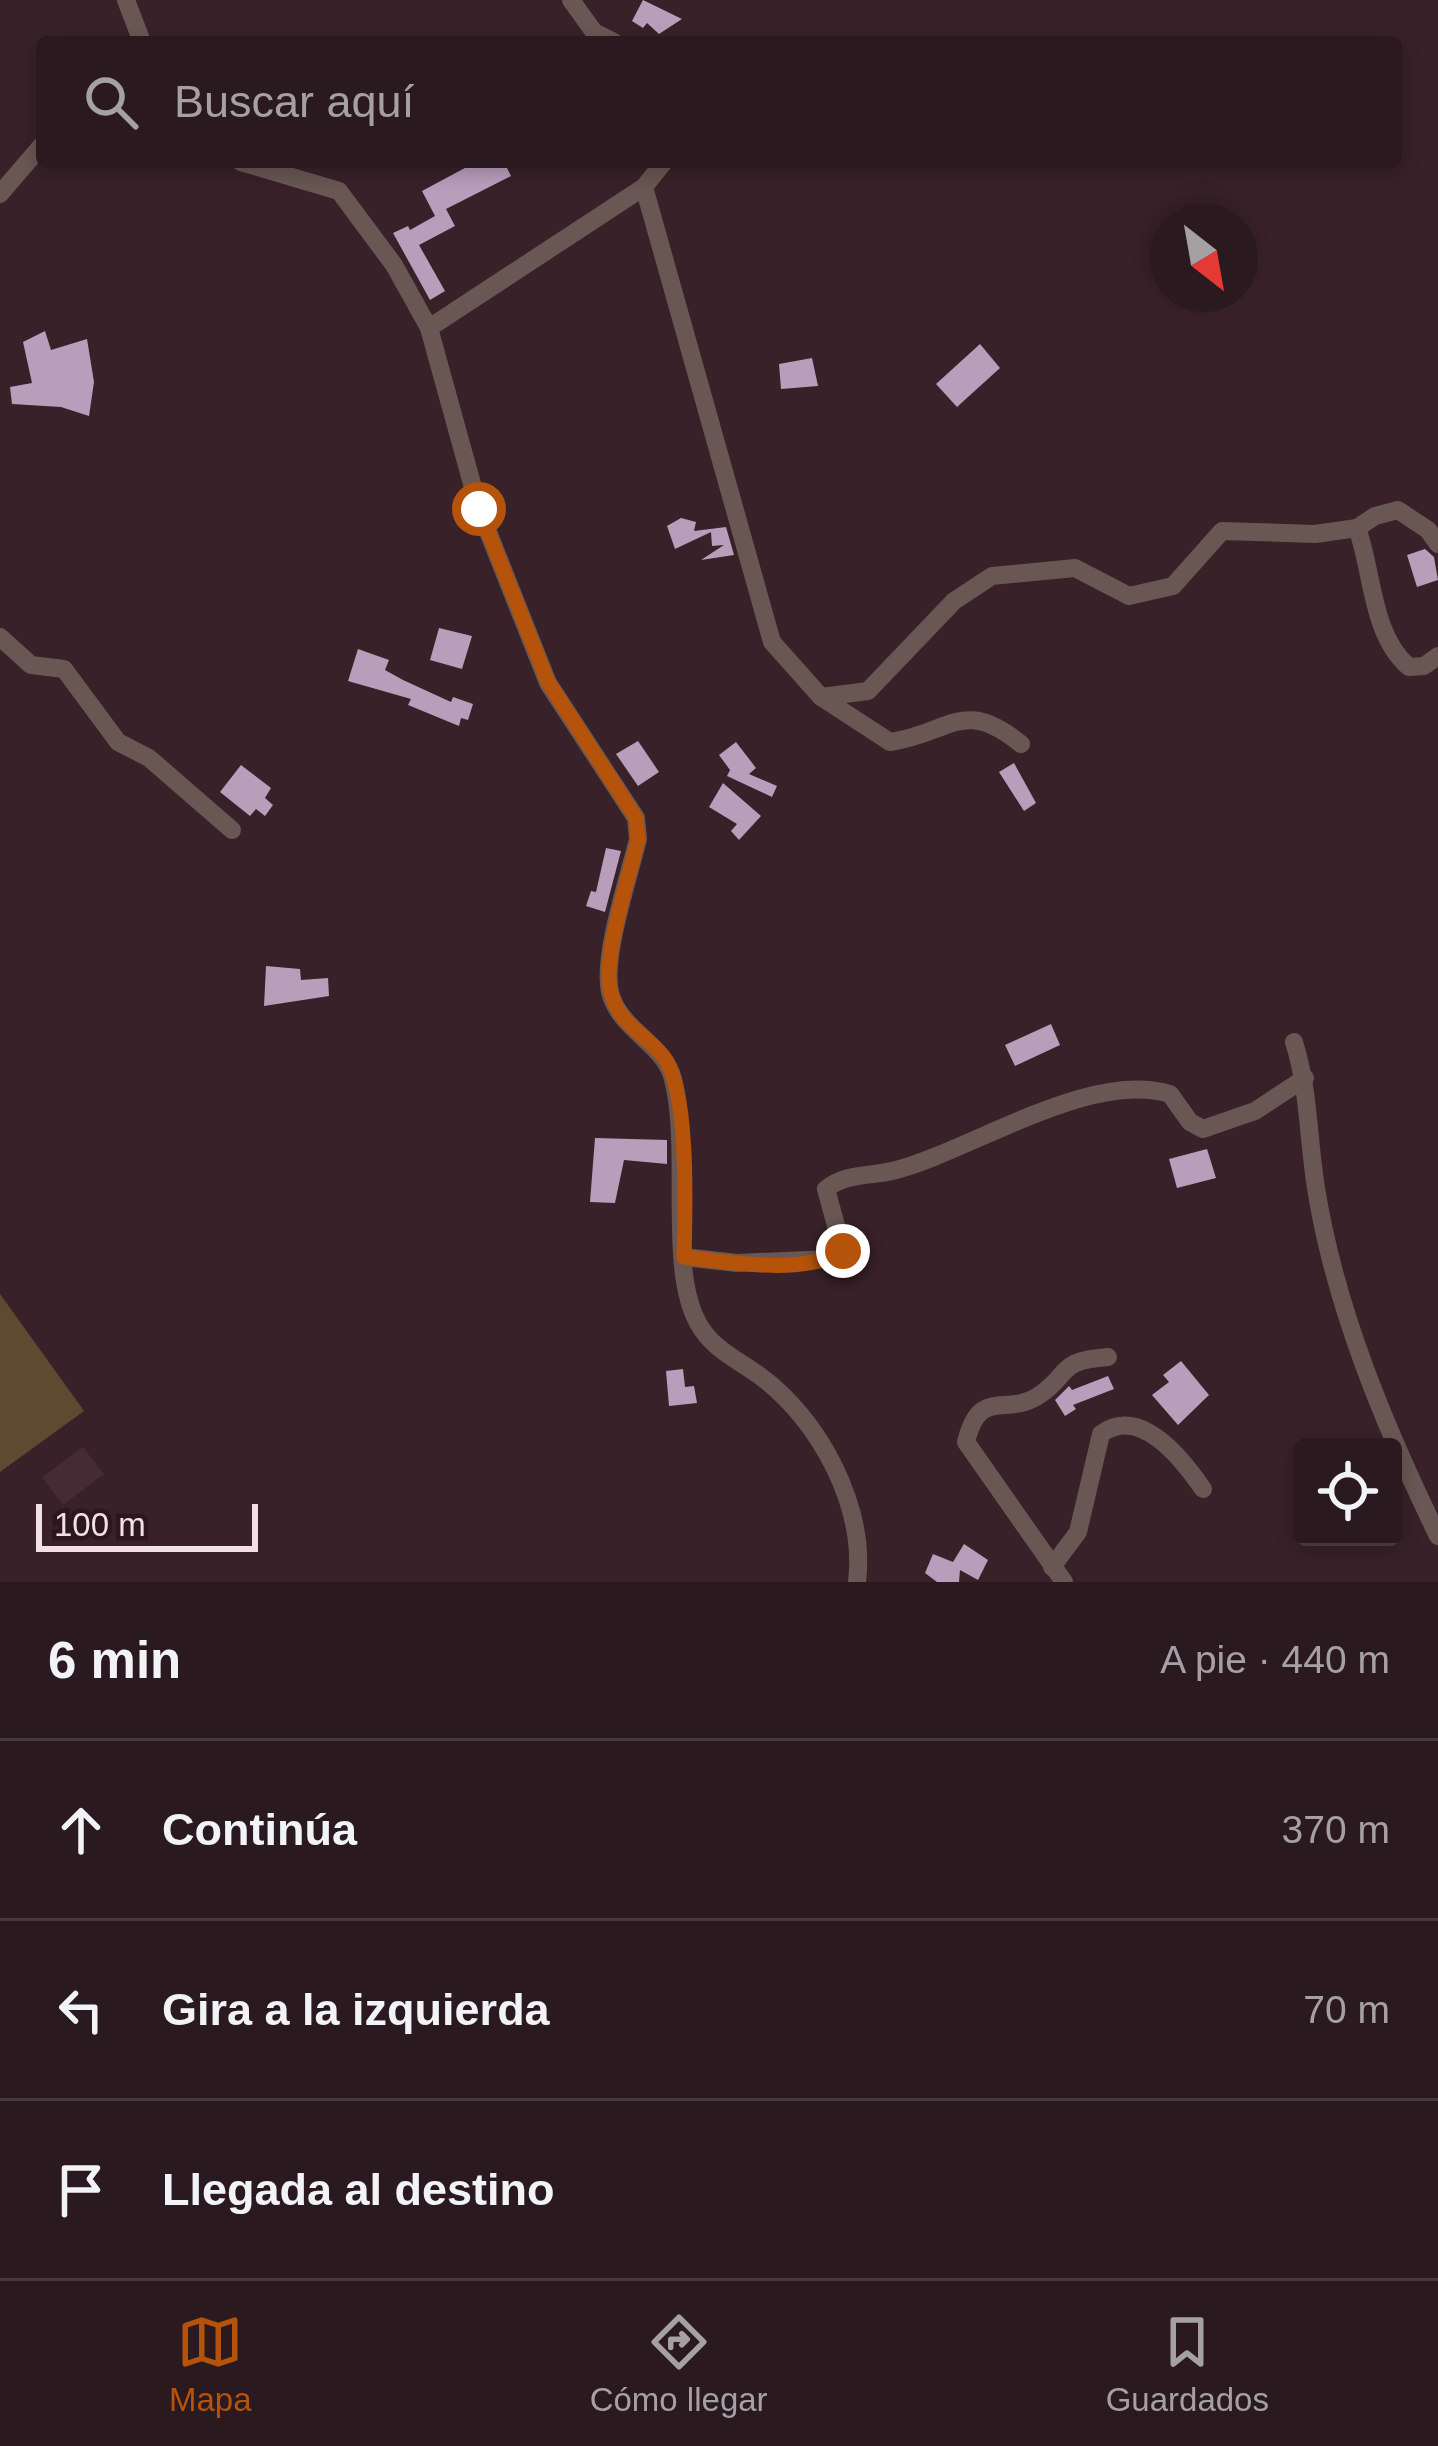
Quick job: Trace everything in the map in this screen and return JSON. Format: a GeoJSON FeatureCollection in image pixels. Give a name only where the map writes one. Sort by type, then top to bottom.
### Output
{"type":"FeatureCollection","features":[{"type":"Feature","properties":{"kind":"street"},"geometry":{"type":"LineString","coordinates":[[126,0],[140,36]]}},
{"type":"Feature","properties":{"kind":"street"},"geometry":{"type":"LineString","coordinates":[[571,0],[602,36]]}},
{"type":"Feature","properties":{"kind":"street"},"geometry":{"type":"LineString","coordinates":[[0,194],[36,152]]}},
{"type":"Feature","properties":{"kind":"street"},"geometry":{"type":"LineString","coordinates":[[261,168],[339,191],[394,265],[429,328],[479,509],[548,682],[636,818],[638,839],[610,964],[610,991],[619,1012],[664,1057],[673,1076],[685,1171],[687,1296],[699,1326],[718,1349],[798,1409],[850,1503],[859,1532],[857,1582]]}},
{"type":"Feature","properties":{"kind":"street"},"geometry":{"type":"LineString","coordinates":[[429,328],[644,187],[659,168]]}},
{"type":"Feature","properties":{"kind":"street"},"geometry":{"type":"LineString","coordinates":[[644,187],[772,642],[821,697],[890,742],[914,739],[933,727],[970,717],[996,724],[1021,744]]}},
{"type":"Feature","properties":{"kind":"street"},"geometry":{"type":"LineString","coordinates":[[821,697],[868,691],[953,601],[992,576],[1075,568],[1129,596],[1173,586],[1222,530],[1316,534],[1357,528],[1375,515],[1398,510],[1428,530],[1438,544]]}},
{"type":"Feature","properties":{"kind":"street"},"geometry":{"type":"LineString","coordinates":[[1357,528],[1367,580],[1398,657],[1409,667],[1424,666],[1438,656]]}},
{"type":"Feature","properties":{"kind":"street"},"geometry":{"type":"LineString","coordinates":[[0,638],[32,665],[64,669],[118,742],[149,758],[232,830]]}},
{"type":"Feature","properties":{"kind":"street"},"geometry":{"type":"LineString","coordinates":[[1294,1042],[1305,1078],[1316,1188],[1336,1275],[1360,1349],[1438,1536]]}},
{"type":"Feature","properties":{"kind":"street"},"geometry":{"type":"LineString","coordinates":[[684,1257],[737,1263],[830,1259],[843,1251],[826,1189],[842,1177],[892,1171],[1069,1104],[1120,1093],[1170,1094],[1190,1122],[1203,1129],[1255,1111],[1305,1078]]}},
{"type":"Feature","properties":{"kind":"street"},"geometry":{"type":"LineString","coordinates":[[1108,1357],[1066,1366],[1030,1400],[987,1406],[966,1442],[1058,1574],[1078,1532],[1101,1433],[1113,1425],[1125,1423],[1169,1446],[1203,1490]]}},
{"type":"Feature","properties":{"kind":"shaded area"},"geometry":{"type":"Polygon","coordinates":[[[0,1294],[84,1411],[0,1472],[0,1294]]]}},
{"type":"Feature","properties":{"kind":"shaded area"},"geometry":{"type":"Polygon","coordinates":[[[83,1447],[104,1474],[63,1505],[42,1477],[83,1447]]]}},
{"type":"Feature","properties":{"kind":"building"},"geometry":{"type":"Polygon","coordinates":[[[643,0],[682,19],[659,34],[647,23],[643,28],[632,21],[643,0]]]}},
{"type":"Feature","properties":{"kind":"building"},"geometry":{"type":"Polygon","coordinates":[[[465,168],[507,168],[511,176],[446,209],[455,226],[419,245],[445,291],[430,300],[393,233],[435,216],[422,191],[465,168]]]}},
{"type":"Feature","properties":{"kind":"building"},"geometry":{"type":"Polygon","coordinates":[[[45,331],[51,350],[87,339],[94,382],[89,416],[61,407],[12,404],[10,387],[32,383],[23,342],[45,331]]]}},
{"type":"Feature","properties":{"kind":"building"},"geometry":{"type":"Polygon","coordinates":[[[980,344],[1000,368],[957,407],[936,384],[980,344]]]}},
{"type":"Feature","properties":{"kind":"building"},"geometry":{"type":"Polygon","coordinates":[[[812,358],[818,386],[781,389],[779,364],[812,358]]]}},
{"type":"Feature","properties":{"kind":"building"},"geometry":{"type":"Polygon","coordinates":[[[681,518],[696,522],[694,531],[726,527],[734,555],[701,560],[724,545],[712,546],[711,532],[675,549],[667,526],[681,518]]]}},
{"type":"Feature","properties":{"kind":"building"},"geometry":{"type":"Polygon","coordinates":[[[1425,549],[1434,557],[1438,580],[1417,587],[1407,555],[1425,549]]]}},
{"type":"Feature","properties":{"kind":"building"},"geometry":{"type":"Polygon","coordinates":[[[439,628],[472,636],[462,669],[430,660],[439,628]]]}},
{"type":"Feature","properties":{"kind":"building"},"geometry":{"type":"Polygon","coordinates":[[[358,649],[389,660],[385,670],[403,680],[451,702],[453,697],[473,704],[468,720],[461,718],[459,726],[408,705],[411,699],[348,681],[358,649]]]}},
{"type":"Feature","properties":{"kind":"building"},"geometry":{"type":"Polygon","coordinates":[[[638,741],[659,772],[638,786],[616,754],[638,741]]]}},
{"type":"Feature","properties":{"kind":"building"},"geometry":{"type":"Polygon","coordinates":[[[736,742],[756,768],[749,774],[777,786],[772,797],[727,776],[730,770],[719,755],[736,742]]]}},
{"type":"Feature","properties":{"kind":"building"},"geometry":{"type":"Polygon","coordinates":[[[1014,763],[1036,803],[1024,811],[999,772],[1014,763]]]}},
{"type":"Feature","properties":{"kind":"building"},"geometry":{"type":"Polygon","coordinates":[[[241,765],[271,788],[265,798],[273,805],[265,816],[256,809],[250,816],[220,792],[241,765]]]}},
{"type":"Feature","properties":{"kind":"building"},"geometry":{"type":"Polygon","coordinates":[[[723,783],[761,816],[739,840],[731,831],[737,824],[709,807],[723,783]]]}},
{"type":"Feature","properties":{"kind":"building"},"geometry":{"type":"Polygon","coordinates":[[[606,848],[621,851],[605,912],[586,906],[591,891],[596,892],[606,848]]]}},
{"type":"Feature","properties":{"kind":"building"},"geometry":{"type":"Polygon","coordinates":[[[266,966],[300,969],[301,980],[328,978],[329,996],[264,1006],[266,966]]]}},
{"type":"Feature","properties":{"kind":"building"},"geometry":{"type":"Polygon","coordinates":[[[1051,1024],[1060,1045],[1015,1066],[1005,1045],[1051,1024]]]}},
{"type":"Feature","properties":{"kind":"building"},"geometry":{"type":"Polygon","coordinates":[[[595,1138],[667,1140],[667,1164],[624,1160],[615,1203],[590,1202],[595,1138]]]}},
{"type":"Feature","properties":{"kind":"building"},"geometry":{"type":"Polygon","coordinates":[[[1207,1149],[1216,1178],[1177,1188],[1169,1159],[1207,1149]]]}},
{"type":"Feature","properties":{"kind":"building"},"geometry":{"type":"Polygon","coordinates":[[[1181,1361],[1209,1395],[1178,1425],[1152,1395],[1169,1382],[1163,1375],[1181,1361]]]}},
{"type":"Feature","properties":{"kind":"building"},"geometry":{"type":"Polygon","coordinates":[[[683,1369],[685,1387],[694,1386],[697,1403],[669,1406],[666,1371],[683,1369]]]}},
{"type":"Feature","properties":{"kind":"building"},"geometry":{"type":"Polygon","coordinates":[[[1108,1376],[1114,1389],[1073,1405],[1076,1409],[1065,1416],[1055,1400],[1069,1386],[1072,1390],[1108,1376]]]}},
{"type":"Feature","properties":{"kind":"building"},"geometry":{"type":"Polygon","coordinates":[[[964,1544],[988,1560],[978,1580],[960,1570],[959,1582],[937,1582],[925,1573],[933,1554],[953,1562],[964,1544]]]}},
{"type":"Feature","properties":{"kind":"route"},"geometry":{"type":"LineString","coordinates":[[479,509],[548,682],[636,818],[638,839],[610,964],[610,991],[619,1012],[664,1057],[673,1076],[685,1171],[684,1257],[737,1263],[801,1262],[830,1259],[843,1251]]}}]}
